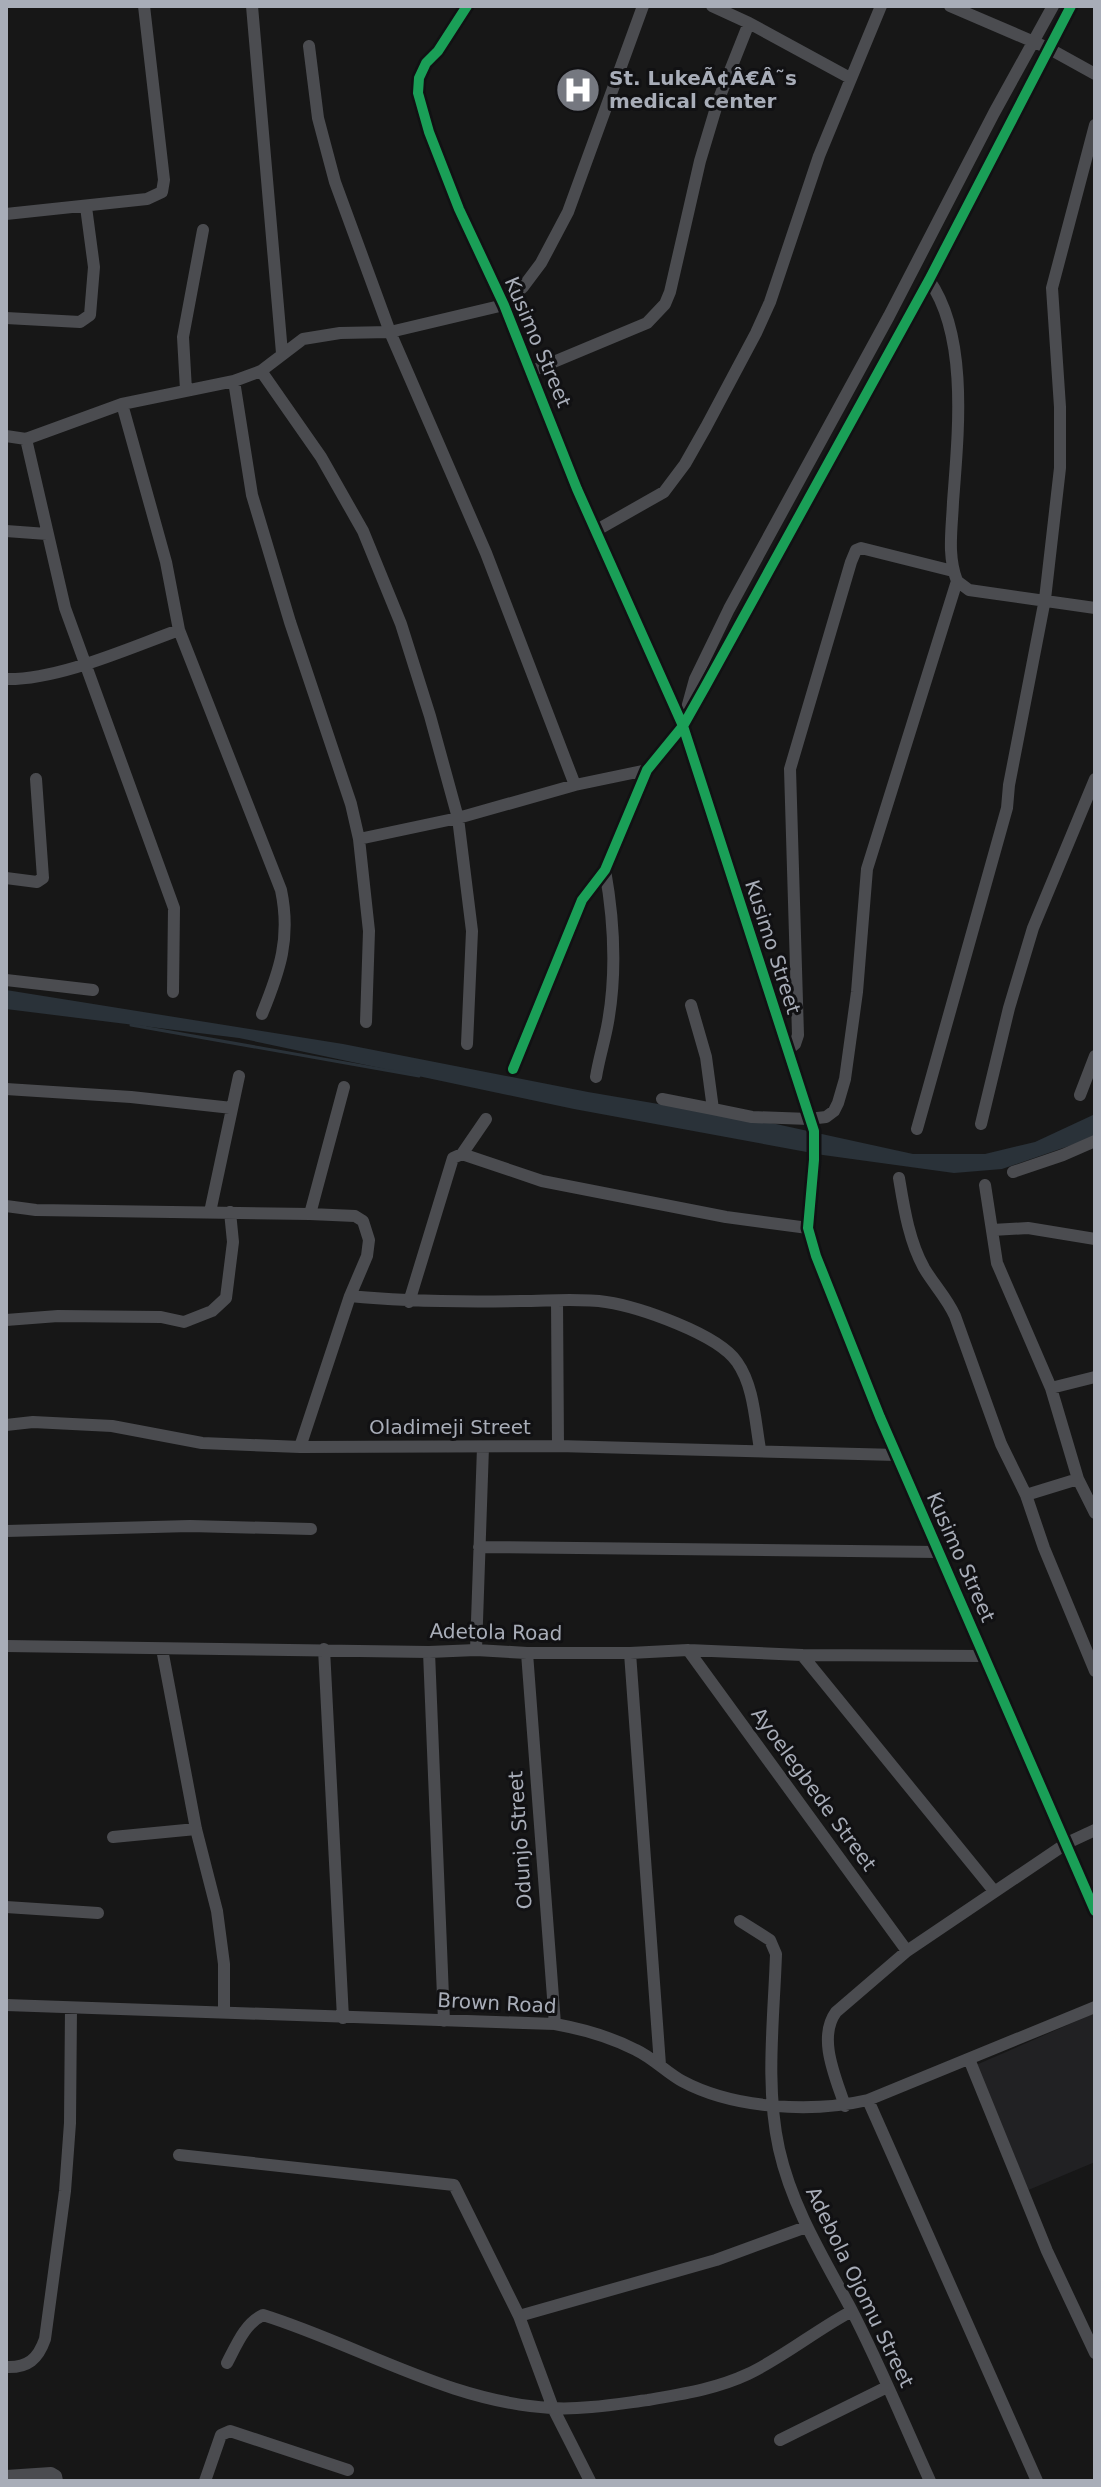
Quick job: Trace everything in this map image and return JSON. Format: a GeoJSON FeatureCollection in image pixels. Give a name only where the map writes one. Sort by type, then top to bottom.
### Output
{"type":"FeatureCollection","features":[{"type":"Feature","properties":{"kind":"street"},"geometry":{"type":"LineString","coordinates":[[6,214],[147,199],[162,192],[164,186],[144,6]]}},
{"type":"Feature","properties":{"kind":"street"},"geometry":{"type":"LineString","coordinates":[[252,6],[282,353]]}},
{"type":"Feature","properties":{"kind":"street","name":"Kusimo Street"},"geometry":{"type":"LineString","coordinates":[[467,6],[438,51],[426,63],[419,78],[418,93],[429,132],[459,209],[532,371],[577,489],[683,726],[811,1125],[814,1157],[808,1228],[828,1289],[938,1552],[1095,1911]]}},
{"type":"Feature","properties":{"kind":"street"},"geometry":{"type":"LineString","coordinates":[[6,436],[26,439],[122,404],[234,381],[261,371],[303,339],[321,335],[390,332],[504,305],[541,263],[568,212],[643,6]]}},
{"type":"Feature","properties":{"kind":"street"},"geometry":{"type":"LineString","coordinates":[[712,6],[850,78]]}},
{"type":"Feature","properties":{"kind":"street"},"geometry":{"type":"LineString","coordinates":[[597,530],[664,492],[692,452],[770,302],[819,156],[881,6]]}},
{"type":"Feature","properties":{"kind":"street"},"geometry":{"type":"LineString","coordinates":[[950,6],[1048,48],[1095,74]]}},
{"type":"Feature","properties":{"kind":"street"},"geometry":{"type":"LineString","coordinates":[[683,726],[695,679],[729,609],[1053,6]]}},
{"type":"Feature","properties":{"kind":"street"},"geometry":{"type":"LineString","coordinates":[[513,1069],[582,900],[605,870],[647,770],[683,726],[929,280],[1071,6]]}},
{"type":"Feature","properties":{"kind":"street"},"geometry":{"type":"LineString","coordinates":[[532,371],[647,323],[665,304],[718,101],[749,23]]}},
{"type":"Feature","properties":{"kind":"street"},"geometry":{"type":"LineString","coordinates":[[309,46],[318,118],[335,182],[390,332],[486,553],[575,785]]}},
{"type":"Feature","properties":{"kind":"street"},"geometry":{"type":"LineString","coordinates":[[917,1129],[1007,808],[1045,599],[1060,468],[1060,407],[1052,288],[1095,125]]}},
{"type":"Feature","properties":{"kind":"street"},"geometry":{"type":"LineString","coordinates":[[950,199],[965,208]]}},
{"type":"Feature","properties":{"kind":"street"},"geometry":{"type":"LineString","coordinates":[[6,318],[80,322],[90,315],[94,267],[86,207]]}},
{"type":"Feature","properties":{"kind":"street"},"geometry":{"type":"LineString","coordinates":[[186,390],[183,337],[203,230]]}},
{"type":"Feature","properties":{"kind":"street"},"geometry":{"type":"LineString","coordinates":[[662,1099],[811,1125],[834,1111],[845,1079],[857,992],[867,869],[955,576],[950,538],[957,370],[948,315],[929,280]]}},
{"type":"Feature","properties":{"kind":"street"},"geometry":{"type":"LineString","coordinates":[[261,371],[321,457],[363,531],[401,624],[458,818],[472,931],[467,1044]]}},
{"type":"Feature","properties":{"kind":"street"},"geometry":{"type":"LineString","coordinates":[[234,381],[252,495],[290,622],[351,804],[359,839],[369,931],[366,1022]]}},
{"type":"Feature","properties":{"kind":"street"},"geometry":{"type":"LineString","coordinates":[[122,404],[166,562],[179,630],[283,900],[285,949],[262,1014]]}},
{"type":"Feature","properties":{"kind":"street"},"geometry":{"type":"LineString","coordinates":[[26,439],[65,608],[174,908],[173,992]]}},
{"type":"Feature","properties":{"kind":"street"},"geometry":{"type":"LineString","coordinates":[[6,531],[47,534]]}},
{"type":"Feature","properties":{"kind":"street"},"geometry":{"type":"LineString","coordinates":[[788,1050],[795,1044],[798,1035],[790,769],[856,550],[861,548],[955,576],[969,590],[1095,608]]}},
{"type":"Feature","properties":{"kind":"street"},"geometry":{"type":"LineString","coordinates":[[6,679],[87,663],[179,630]]}},
{"type":"Feature","properties":{"kind":"street"},"geometry":{"type":"LineString","coordinates":[[359,839],[458,818],[575,785],[647,770]]}},
{"type":"Feature","properties":{"kind":"street"},"geometry":{"type":"LineString","coordinates":[[6,878],[37,882],[43,878],[36,779]]}},
{"type":"Feature","properties":{"kind":"street"},"geometry":{"type":"LineString","coordinates":[[981,1124],[1009,1008],[1033,928],[1095,779]]}},
{"type":"Feature","properties":{"kind":"street"},"geometry":{"type":"LineString","coordinates":[[596,1077],[608,1023],[613,976],[613,913],[605,870]]}},
{"type":"Feature","properties":{"kind":"street"},"geometry":{"type":"LineString","coordinates":[[6,980],[93,990]]}},
{"type":"Feature","properties":{"kind":"street"},"geometry":{"type":"LineString","coordinates":[[691,1005],[706,1057],[713,1109]]}},
{"type":"Feature","properties":{"kind":"street"},"geometry":{"type":"LineString","coordinates":[[1080,1095],[1095,1056]]}},
{"type":"Feature","properties":{"kind":"street"},"geometry":{"type":"LineString","coordinates":[[210,1212],[239,1076]]}},
{"type":"Feature","properties":{"kind":"street"},"geometry":{"type":"LineString","coordinates":[[310,1214],[344,1087]]}},
{"type":"Feature","properties":{"kind":"street"},"geometry":{"type":"LineString","coordinates":[[6,1089],[131,1097],[232,1108]]}},
{"type":"Feature","properties":{"kind":"street"},"geometry":{"type":"LineString","coordinates":[[409,1302],[453,1158],[462,1154],[486,1119]]}},
{"type":"Feature","properties":{"kind":"street"},"geometry":{"type":"LineString","coordinates":[[1013,1172],[1095,1141]]}},
{"type":"Feature","properties":{"kind":"street"},"geometry":{"type":"LineString","coordinates":[[462,1154],[542,1181],[726,1217],[808,1228]]}},
{"type":"Feature","properties":{"kind":"street"},"geometry":{"type":"LineString","coordinates":[[899,1178],[915,1248],[923,1266],[949,1302],[1001,1444],[1026,1495],[1044,1548],[1095,1671]]}},
{"type":"Feature","properties":{"kind":"street"},"geometry":{"type":"LineString","coordinates":[[985,1185],[997,1263],[1051,1388],[1078,1479],[1091,1493],[1095,1513]]}},
{"type":"Feature","properties":{"kind":"street"},"geometry":{"type":"LineString","coordinates":[[6,1206],[36,1210],[310,1214],[355,1216],[363,1221],[369,1240],[368,1249],[300,1447]]}},
{"type":"Feature","properties":{"kind":"street"},"geometry":{"type":"LineString","coordinates":[[6,1320],[58,1316],[161,1317],[184,1322],[212,1311],[226,1298],[233,1242],[230,1212]]}},
{"type":"Feature","properties":{"kind":"street"},"geometry":{"type":"LineString","coordinates":[[992,1230],[1028,1228],[1095,1239]]}},
{"type":"Feature","properties":{"kind":"street"},"geometry":{"type":"LineString","coordinates":[[350,1296],[409,1302],[605,1302],[688,1328],[729,1352],[738,1363],[746,1378],[760,1449]]}},
{"type":"Feature","properties":{"kind":"street"},"geometry":{"type":"LineString","coordinates":[[557,1301],[558,1446]]}},
{"type":"Feature","properties":{"kind":"street"},"geometry":{"type":"LineString","coordinates":[[1051,1388],[1095,1377]]}},
{"type":"Feature","properties":{"kind":"street","name":"Oladimeji Street"},"geometry":{"type":"LineString","coordinates":[[6,1425],[33,1422],[112,1426],[202,1443],[300,1447],[558,1446],[897,1455]]}},
{"type":"Feature","properties":{"kind":"street"},"geometry":{"type":"LineString","coordinates":[[476,1650],[483,1447]]}},
{"type":"Feature","properties":{"kind":"street"},"geometry":{"type":"LineString","coordinates":[[1026,1495],[1078,1479]]}},
{"type":"Feature","properties":{"kind":"street"},"geometry":{"type":"LineString","coordinates":[[6,1531],[190,1526],[311,1529]]}},
{"type":"Feature","properties":{"kind":"street"},"geometry":{"type":"LineString","coordinates":[[479,1547],[938,1552]]}},
{"type":"Feature","properties":{"kind":"street","name":"Adetola Road"},"geometry":{"type":"LineString","coordinates":[[6,1646],[527,1653],[688,1650],[802,1655],[985,1656]]}},
{"type":"Feature","properties":{"kind":"street"},"geometry":{"type":"LineString","coordinates":[[162,1649],[196,1829],[217,1911],[224,1964],[224,2013]]}},
{"type":"Feature","properties":{"kind":"street"},"geometry":{"type":"LineString","coordinates":[[324,1649],[343,2018]]}},
{"type":"Feature","properties":{"kind":"street","name":"Ayoelegbede Street"},"geometry":{"type":"LineString","coordinates":[[688,1650],[907,1951]]}},
{"type":"Feature","properties":{"kind":"street"},"geometry":{"type":"LineString","coordinates":[[429,1652],[444,2021]]}},
{"type":"Feature","properties":{"kind":"street","name":"Odunjo Street"},"geometry":{"type":"LineString","coordinates":[[527,1653],[555,2024]]}},
{"type":"Feature","properties":{"kind":"street"},"geometry":{"type":"LineString","coordinates":[[630,1653],[660,2065]]}},
{"type":"Feature","properties":{"kind":"street"},"geometry":{"type":"LineString","coordinates":[[802,1655],[994,1891]]}},
{"type":"Feature","properties":{"kind":"street"},"geometry":{"type":"LineString","coordinates":[[113,1837],[196,1829]]}},
{"type":"Feature","properties":{"kind":"street"},"geometry":{"type":"LineString","coordinates":[[845,2106],[828,2044],[831,2018],[907,1951],[1067,1843],[1095,1830]]}},
{"type":"Feature","properties":{"kind":"street"},"geometry":{"type":"LineString","coordinates":[[6,1907],[98,1913]]}},
{"type":"Feature","properties":{"kind":"street","name":"Adebola Ojomu Street"},"geometry":{"type":"LineString","coordinates":[[740,1921],[770,1940],[776,1954],[773,2105],[778,2145],[787,2180],[806,2227],[852,2311],[930,2481]]}},
{"type":"Feature","properties":{"kind":"street","name":"Brown Road"},"geometry":{"type":"LineString","coordinates":[[6,2005],[555,2024],[598,2035],[637,2050],[683,2081],[731,2099],[799,2108],[845,2106],[868,2100],[1095,2007]]}},
{"type":"Feature","properties":{"kind":"street"},"geometry":{"type":"LineString","coordinates":[[6,2367],[19,2368],[31,2362],[40,2353],[45,2339],[65,2191],[70,2123],[71,2008]]}},
{"type":"Feature","properties":{"kind":"street"},"geometry":{"type":"LineString","coordinates":[[969,2059],[1047,2251],[1095,2353]]}},
{"type":"Feature","properties":{"kind":"street"},"geometry":{"type":"LineString","coordinates":[[868,2100],[1037,2481]]}},
{"type":"Feature","properties":{"kind":"street"},"geometry":{"type":"LineString","coordinates":[[179,2155],[454,2185],[519,2316],[553,2408],[590,2481]]}},
{"type":"Feature","properties":{"kind":"street"},"geometry":{"type":"LineString","coordinates":[[519,2316],[716,2260],[806,2227]]}},
{"type":"Feature","properties":{"kind":"street"},"geometry":{"type":"LineString","coordinates":[[227,2363],[241,2335],[263,2315],[469,2393],[553,2408],[624,2403],[716,2386],[749,2374],[852,2311]]}},
{"type":"Feature","properties":{"kind":"street"},"geometry":{"type":"LineString","coordinates":[[780,2440],[887,2387]]}},
{"type":"Feature","properties":{"kind":"street"},"geometry":{"type":"LineString","coordinates":[[205,2481],[221,2435],[230,2431],[348,2470]]}},
{"type":"Feature","properties":{"kind":"street"},"geometry":{"type":"LineString","coordinates":[[6,2476],[51,2473],[56,2478]]}},
{"type":"Feature","properties":{"kind":"shaded area"},"geometry":{"type":"Polygon","coordinates":[[[6,990],[343,1044],[588,1092],[776,1124],[913,1154],[985,1154],[1035,1142],[1093,1115],[1095,1137],[1002,1169],[954,1173],[823,1155],[574,1109],[239,1038],[6,1009],[6,990]]]}},
{"type":"Feature","properties":{"kind":"shaded area"},"geometry":{"type":"Polygon","coordinates":[[[1095,2013],[1095,2162],[1026,2191],[976,2065],[1095,2013]]]}},
{"type":"Feature","properties":{"kind":"waterway"},"geometry":{"type":"LineString","coordinates":[[131,1025],[419,1076]]}},
{"type":"Feature","properties":{"kind":"cycle path"},"geometry":{"type":"LineString","coordinates":[[467,6],[438,51],[426,63],[419,78],[418,93],[429,132],[459,209],[504,305],[577,489],[683,726],[814,1131],[808,1228],[816,1256],[880,1417],[1095,1911]]}},
{"type":"Feature","properties":{"kind":"cycle path"},"geometry":{"type":"LineString","coordinates":[[513,1069],[582,900],[605,870],[647,770],[683,726],[705,687],[929,280],[1071,6]]}},
{"type":"Feature","properties":{"kind":"place","name":"St. LukeÃ¢Â€Â˜s medical center"},"geometry":{"type":"Point","coordinates":[578,90]}}]}
